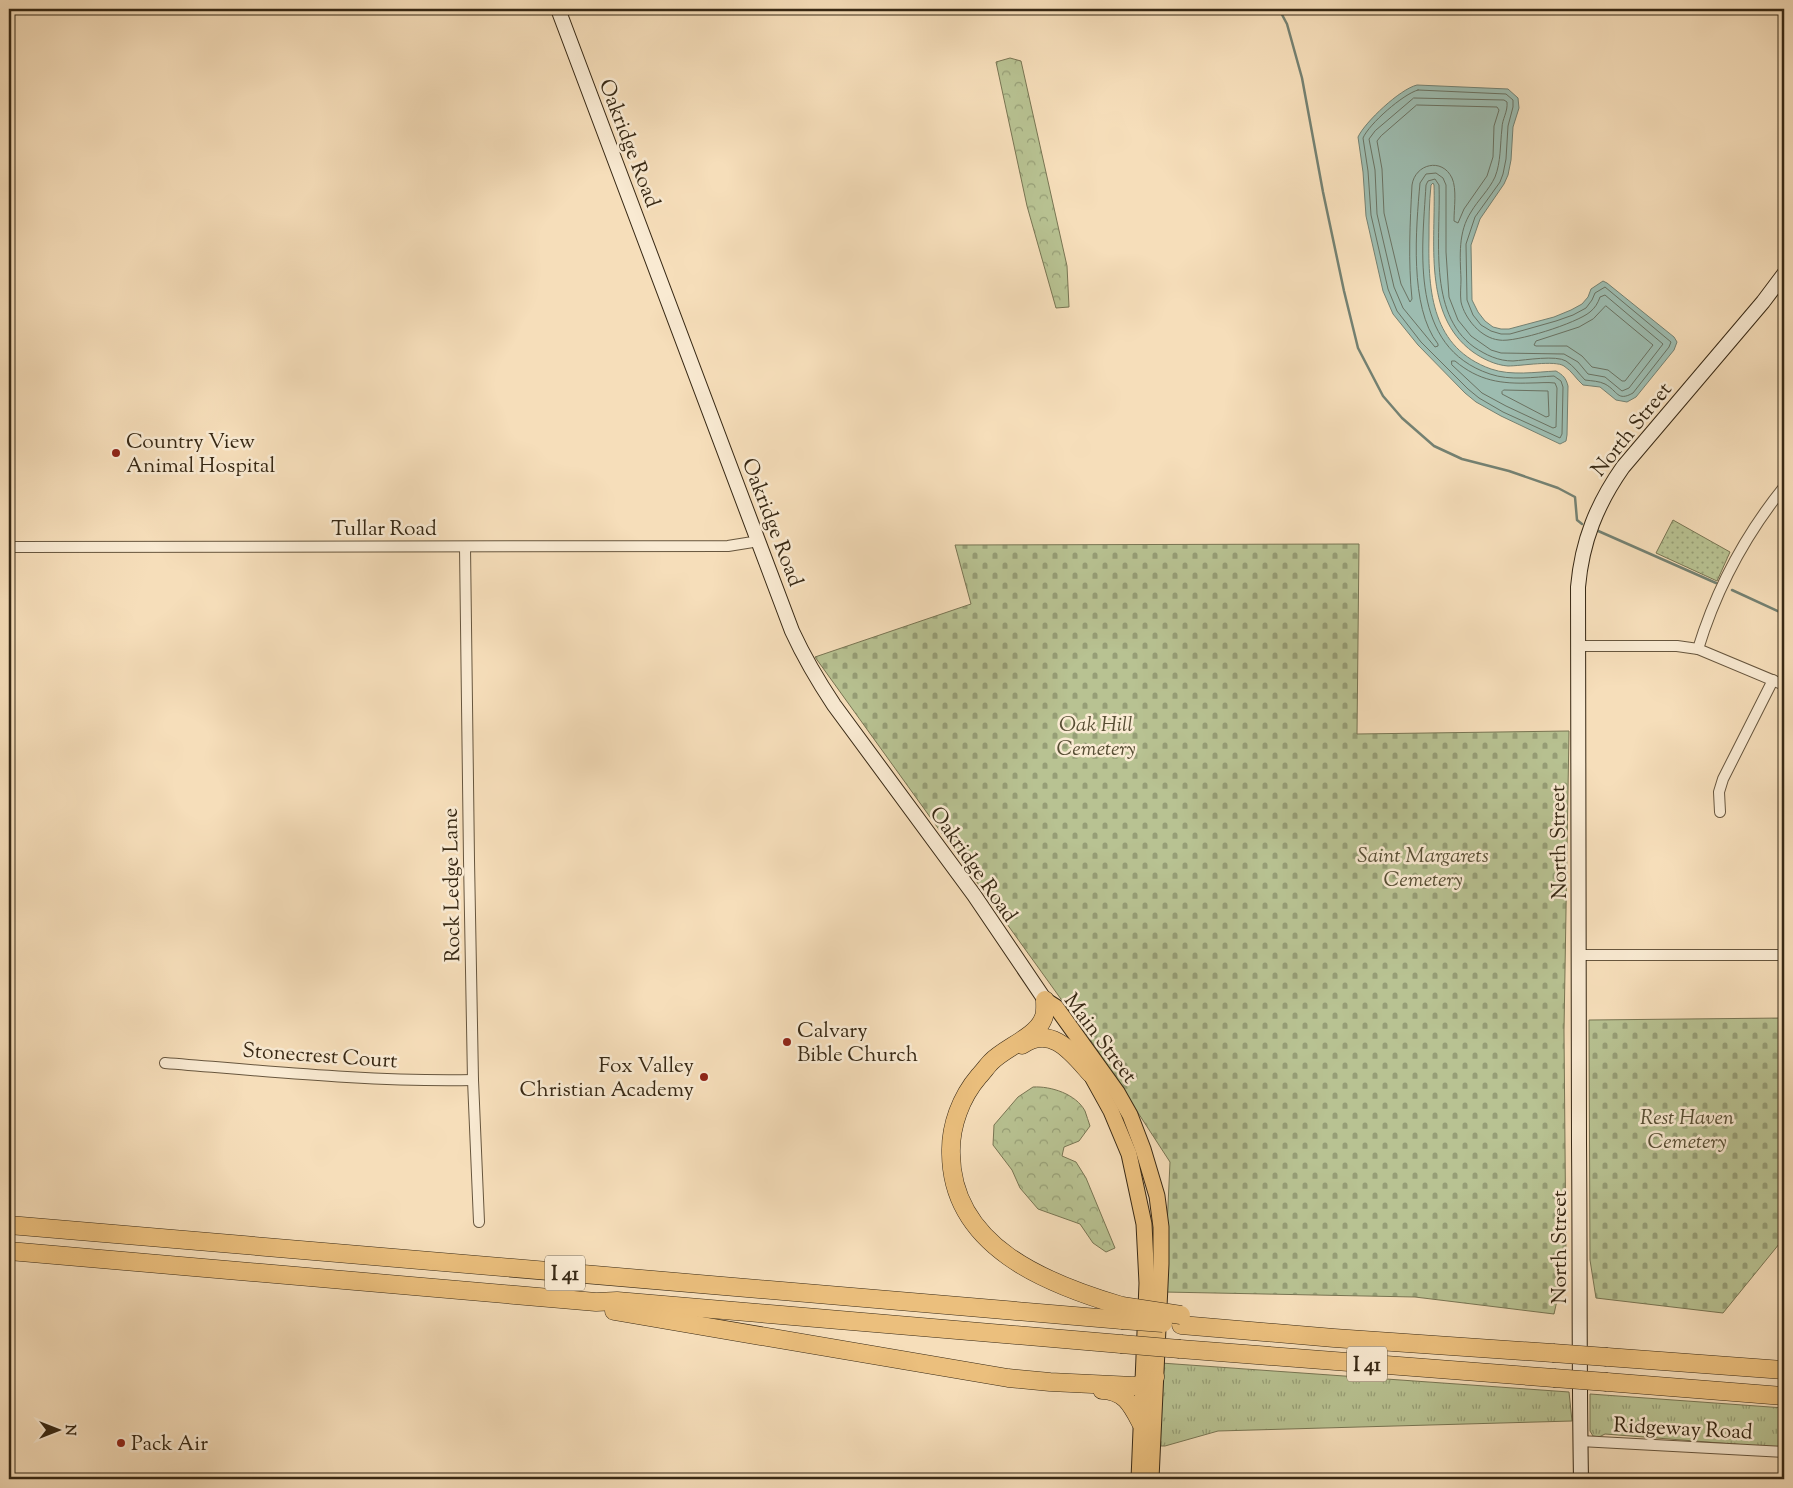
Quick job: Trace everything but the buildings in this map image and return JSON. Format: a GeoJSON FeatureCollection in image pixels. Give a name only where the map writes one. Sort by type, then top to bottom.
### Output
{"type":"FeatureCollection","features":[{"type":"Feature","properties":{"kind":"highway"},"geometry":{"type":"LineString","coordinates":[[1045,1000],[1045,1010],[1040,1024],[991,1062],[970,1087],[962,1102],[952,1135],[951,1164],[954,1180],[967,1212],[985,1236],[1004,1253],[1023,1266],[1061,1285],[1093,1297],[1122,1313]]}},
{"type":"Feature","properties":{"kind":"highway"},"geometry":{"type":"LineString","coordinates":[[986,1068],[994,1065],[1026,1043],[1044,1038],[1064,1045],[1090,1074]]}},
{"type":"Feature","properties":{"kind":"highway","name":"I 41"},"geometry":{"type":"LineString","coordinates":[[9,1225],[1122,1313],[1334,1338],[1784,1370]]}},
{"type":"Feature","properties":{"kind":"highway","name":"I 41"},"geometry":{"type":"LineString","coordinates":[[9,1251],[596,1302],[627,1302],[1180,1349],[1784,1396]]}},
{"type":"Feature","properties":{"kind":"highway"},"geometry":{"type":"LineString","coordinates":[[596,1302],[617,1312],[1008,1378],[1134,1386],[1149,1380]]}},
{"type":"Feature","properties":{"kind":"highway"},"geometry":{"type":"LineString","coordinates":[[1008,1378],[1021,1384],[1114,1391],[1130,1402],[1141,1423]]}},
{"type":"Feature","properties":{"kind":"main road","name":"Main Street"},"geometry":{"type":"LineString","coordinates":[[1045,1000],[1049,1012],[1080,1054],[1111,1111],[1129,1154],[1144,1224],[1147,1283],[1150,1479]]}},
{"type":"Feature","properties":{"kind":"main road","name":"Main Street"},"geometry":{"type":"LineString","coordinates":[[1045,1000],[1056,1007],[1117,1092],[1130,1115],[1153,1180],[1158,1204],[1162,1244],[1149,1380],[1141,1423],[1139,1479]]}},
{"type":"Feature","properties":{"kind":"street","name":"Oakridge Road"},"geometry":{"type":"LineString","coordinates":[[558,9],[792,631],[816,678],[854,734],[974,895],[1045,1000]]}},
{"type":"Feature","properties":{"kind":"street","name":"North Street"},"geometry":{"type":"LineString","coordinates":[[1581,1479],[1578,1274],[1578,587],[1580,565],[1587,536],[1599,505],[1623,467],[1763,302],[1784,274]]}},
{"type":"Feature","properties":{"kind":"street"},"geometry":{"type":"LineString","coordinates":[[1698,649],[1732,567],[1757,525],[1784,487]]}},
{"type":"Feature","properties":{"kind":"street","name":"Tullar Road"},"geometry":{"type":"LineString","coordinates":[[9,547],[728,546],[759,541]]}},
{"type":"Feature","properties":{"kind":"street","name":"Rock Ledge Lane"},"geometry":{"type":"LineString","coordinates":[[465,547],[473,1080],[479,1222]]}},
{"type":"Feature","properties":{"kind":"street"},"geometry":{"type":"LineString","coordinates":[[1578,646],[1677,646],[1698,649],[1784,685]]}},
{"type":"Feature","properties":{"kind":"street"},"geometry":{"type":"LineString","coordinates":[[1720,812],[1719,792],[1723,779],[1772,680]]}},
{"type":"Feature","properties":{"kind":"street"},"geometry":{"type":"LineString","coordinates":[[1579,955],[1784,955]]}},
{"type":"Feature","properties":{"kind":"street","name":"Stonecrest Court"},"geometry":{"type":"LineString","coordinates":[[164,1063],[359,1079],[473,1080]]}},
{"type":"Feature","properties":{"kind":"street","name":"Ridgeway Road"},"geometry":{"type":"LineString","coordinates":[[1580,1442],[1784,1452]]}},
{"type":"Feature","properties":{"kind":"green space"},"geometry":{"type":"Polygon","coordinates":[[[1010,58],[1021,61],[1067,266],[1069,307],[1056,308],[1027,206],[996,62],[1010,58]]]}},
{"type":"Feature","properties":{"kind":"green space"},"geometry":{"type":"Polygon","coordinates":[[[1673,520],[1730,552],[1717,581],[1656,553],[1673,520]]]}},
{"type":"Feature","properties":{"kind":"green space","name":"Oak Hill Cemetery"},"geometry":{"type":"Polygon","coordinates":[[[1359,544],[1357,734],[1569,731],[1564,1031],[1566,1260],[1554,1314],[1415,1297],[1164,1292],[1170,1162],[1094,1045],[815,657],[971,604],[955,545],[1359,544]]]}},
{"type":"Feature","properties":{"kind":"green space","name":"Rest Haven Cemetery"},"geometry":{"type":"Polygon","coordinates":[[[1784,1018],[1784,1238],[1723,1313],[1596,1298],[1590,1260],[1589,1020],[1784,1018]]]}},
{"type":"Feature","properties":{"kind":"green space"},"geometry":{"type":"Polygon","coordinates":[[[1033,1087],[1062,1092],[1076,1100],[1085,1111],[1090,1126],[1079,1141],[1064,1147],[1062,1156],[1076,1162],[1086,1178],[1115,1248],[1106,1252],[1093,1243],[1080,1224],[1038,1209],[1020,1188],[1012,1170],[993,1145],[994,1125],[1018,1097],[1033,1087]]]}},
{"type":"Feature","properties":{"kind":"green space"},"geometry":{"type":"Polygon","coordinates":[[[1161,1363],[1569,1392],[1572,1421],[1218,1431],[1165,1446],[1157,1446],[1161,1363]]]}},
{"type":"Feature","properties":{"kind":"green space"},"geometry":{"type":"Polygon","coordinates":[[[1590,1394],[1784,1408],[1784,1448],[1605,1434],[1599,1437],[1593,1436],[1590,1431],[1590,1394]]]}},
{"type":"Feature","properties":{"kind":"water"},"geometry":{"type":"Polygon","coordinates":[[[1417,85],[1508,89],[1518,98],[1519,108],[1513,127],[1508,175],[1480,219],[1471,245],[1472,300],[1485,321],[1493,327],[1509,329],[1554,317],[1582,304],[1588,297],[1591,289],[1603,281],[1674,337],[1677,342],[1674,350],[1636,397],[1627,402],[1616,400],[1600,387],[1583,385],[1569,370],[1560,364],[1546,363],[1508,366],[1494,363],[1477,355],[1457,336],[1446,318],[1439,298],[1435,276],[1433,183],[1431,185],[1429,212],[1430,278],[1433,298],[1445,333],[1456,347],[1471,360],[1491,369],[1515,373],[1556,371],[1562,375],[1568,386],[1567,435],[1566,441],[1560,444],[1501,416],[1476,402],[1465,393],[1418,345],[1393,314],[1383,291],[1366,216],[1358,137],[1368,123],[1393,99],[1417,85]]]}},
{"type":"Feature","properties":{"kind":"waterway"},"geometry":{"type":"LineString","coordinates":[[1279,9],[1287,24],[1302,78],[1323,192],[1358,348],[1383,396],[1402,418],[1434,446],[1462,459],[1509,471],[1558,488],[1575,497],[1577,520],[1582,524]]}},
{"type":"Feature","properties":{"kind":"waterway"},"geometry":{"type":"LineString","coordinates":[[1596,530],[1716,583]]}},
{"type":"Feature","properties":{"kind":"waterway"},"geometry":{"type":"LineString","coordinates":[[1732,590],[1784,614]]}},
{"type":"Feature","properties":{"kind":"place","name":"Country View Animal Hospital"},"geometry":{"type":"Point","coordinates":[116,453]}},
{"type":"Feature","properties":{"kind":"place","name":"Calvary Bible Church"},"geometry":{"type":"Point","coordinates":[787,1042]}},
{"type":"Feature","properties":{"kind":"place","name":"Fox Valley Christian Academy"},"geometry":{"type":"Point","coordinates":[704,1077]}},
{"type":"Feature","properties":{"kind":"place","name":"Pack Air"},"geometry":{"type":"Point","coordinates":[121,1443]}},
{"type":"Feature","properties":{"kind":"park label","name":"Saint Margarets Cemetery"},"geometry":{"type":"Point","coordinates":[1423,867]}}]}
